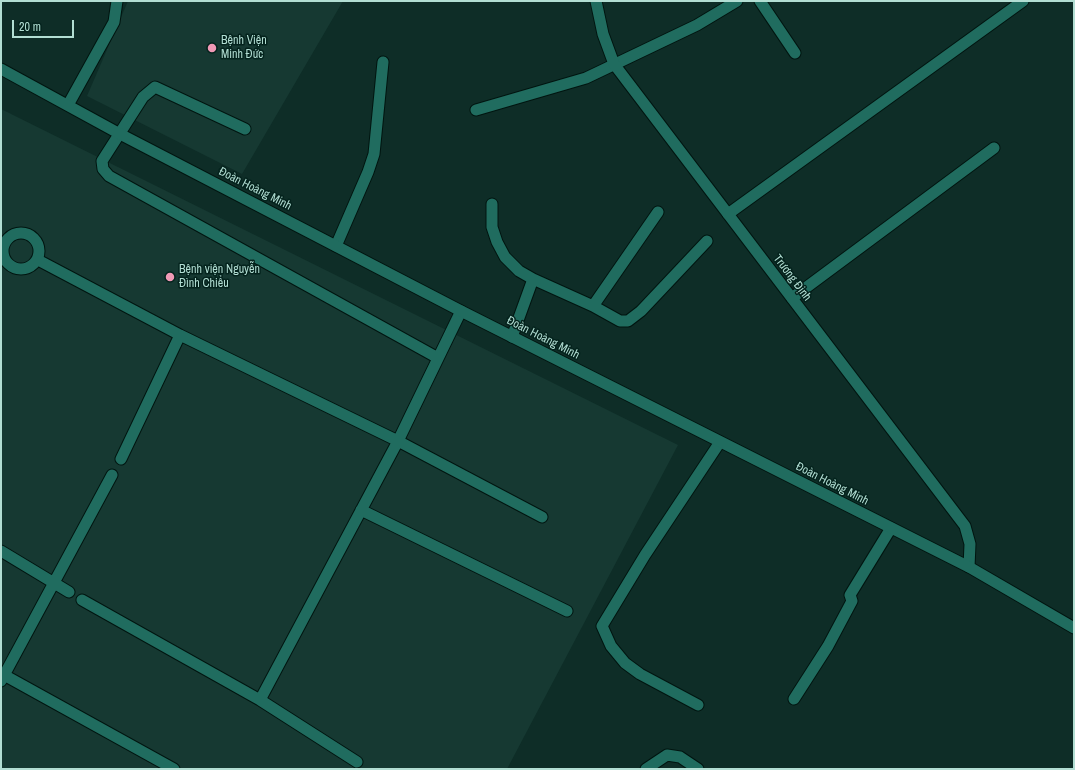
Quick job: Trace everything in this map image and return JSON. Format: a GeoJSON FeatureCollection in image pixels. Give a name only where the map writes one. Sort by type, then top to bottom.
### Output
{"type":"FeatureCollection","features":[{"type":"Feature","properties":{"kind":"street"},"geometry":{"type":"LineString","coordinates":[[68,105],[114,22],[117,1]]}},
{"type":"Feature","properties":{"kind":"street","name":"Trương Định"},"geometry":{"type":"LineString","coordinates":[[596,1],[603,34],[614,64],[965,526],[970,544],[969,568]]}},
{"type":"Feature","properties":{"kind":"street"},"geometry":{"type":"LineString","coordinates":[[476,110],[586,78],[697,25],[737,1]]}},
{"type":"Feature","properties":{"kind":"street"},"geometry":{"type":"LineString","coordinates":[[760,1],[795,54]]}},
{"type":"Feature","properties":{"kind":"street"},"geometry":{"type":"LineString","coordinates":[[728,214],[1023,1]]}},
{"type":"Feature","properties":{"kind":"street"},"geometry":{"type":"LineString","coordinates":[[336,246],[368,172],[374,154],[383,62]]}},
{"type":"Feature","properties":{"kind":"street","name":"Đoàn Hoàng Minh"},"geometry":{"type":"LineString","coordinates":[[1,69],[120,134],[461,312],[969,568],[1074,628]]}},
{"type":"Feature","properties":{"kind":"street"},"geometry":{"type":"LineString","coordinates":[[245,129],[155,86],[143,97],[102,161],[103,169],[109,176],[438,358]]}},
{"type":"Feature","properties":{"kind":"street"},"geometry":{"type":"LineString","coordinates":[[792,298],[994,148]]}},
{"type":"Feature","properties":{"kind":"street"},"geometry":{"type":"LineString","coordinates":[[492,204],[492,227],[497,242],[506,257],[519,271],[533,279],[593,306],[620,321],[628,321],[641,311],[707,241]]}},
{"type":"Feature","properties":{"kind":"street"},"geometry":{"type":"LineString","coordinates":[[593,306],[658,212]]}},
{"type":"Feature","properties":{"kind":"street"},"geometry":{"type":"LineString","coordinates":[[38,260],[180,335],[398,441],[542,517]]}},
{"type":"Feature","properties":{"kind":"street"},"geometry":{"type":"LineString","coordinates":[[512,337],[533,279]]}},
{"type":"Feature","properties":{"kind":"street"},"geometry":{"type":"LineString","coordinates":[[260,700],[398,441],[461,312]]}},
{"type":"Feature","properties":{"kind":"street"},"geometry":{"type":"LineString","coordinates":[[121,459],[180,335]]}},
{"type":"Feature","properties":{"kind":"street"},"geometry":{"type":"LineString","coordinates":[[698,705],[640,674],[625,663],[610,646],[602,626],[645,555],[720,442]]}},
{"type":"Feature","properties":{"kind":"street"},"geometry":{"type":"LineString","coordinates":[[112,475],[3,678],[174,769]]}},
{"type":"Feature","properties":{"kind":"street"},"geometry":{"type":"LineString","coordinates":[[361,510],[568,611]]}},
{"type":"Feature","properties":{"kind":"street"},"geometry":{"type":"LineString","coordinates":[[794,699],[828,646],[852,601],[850,595],[891,528]]}},
{"type":"Feature","properties":{"kind":"street"},"geometry":{"type":"LineString","coordinates":[[1,551],[70,592]]}},
{"type":"Feature","properties":{"kind":"street"},"geometry":{"type":"LineString","coordinates":[[82,600],[260,700],[357,762]]}},
{"type":"Feature","properties":{"kind":"street"},"geometry":{"type":"LineString","coordinates":[[646,769],[667,755],[680,757],[698,769]]}},
{"type":"Feature","properties":{"kind":"shaded area","name":"Bệnh Viện Minh Đức"},"geometry":{"type":"Polygon","coordinates":[[[128,1],[343,1],[242,174],[87,96],[128,1]]]}},
{"type":"Feature","properties":{"kind":"shaded area","name":"Bệnh viện Nguyễn Đình Chiểu"},"geometry":{"type":"Polygon","coordinates":[[[1,109],[678,445],[507,769],[1,769],[1,109]]]}},
{"type":"Feature","properties":{"kind":"place","name":"Bệnh Viện Minh Đức"},"geometry":{"type":"Point","coordinates":[212,48]}},
{"type":"Feature","properties":{"kind":"place","name":"Bệnh viện Nguyễn Đình Chiểu"},"geometry":{"type":"Point","coordinates":[170,277]}}]}
